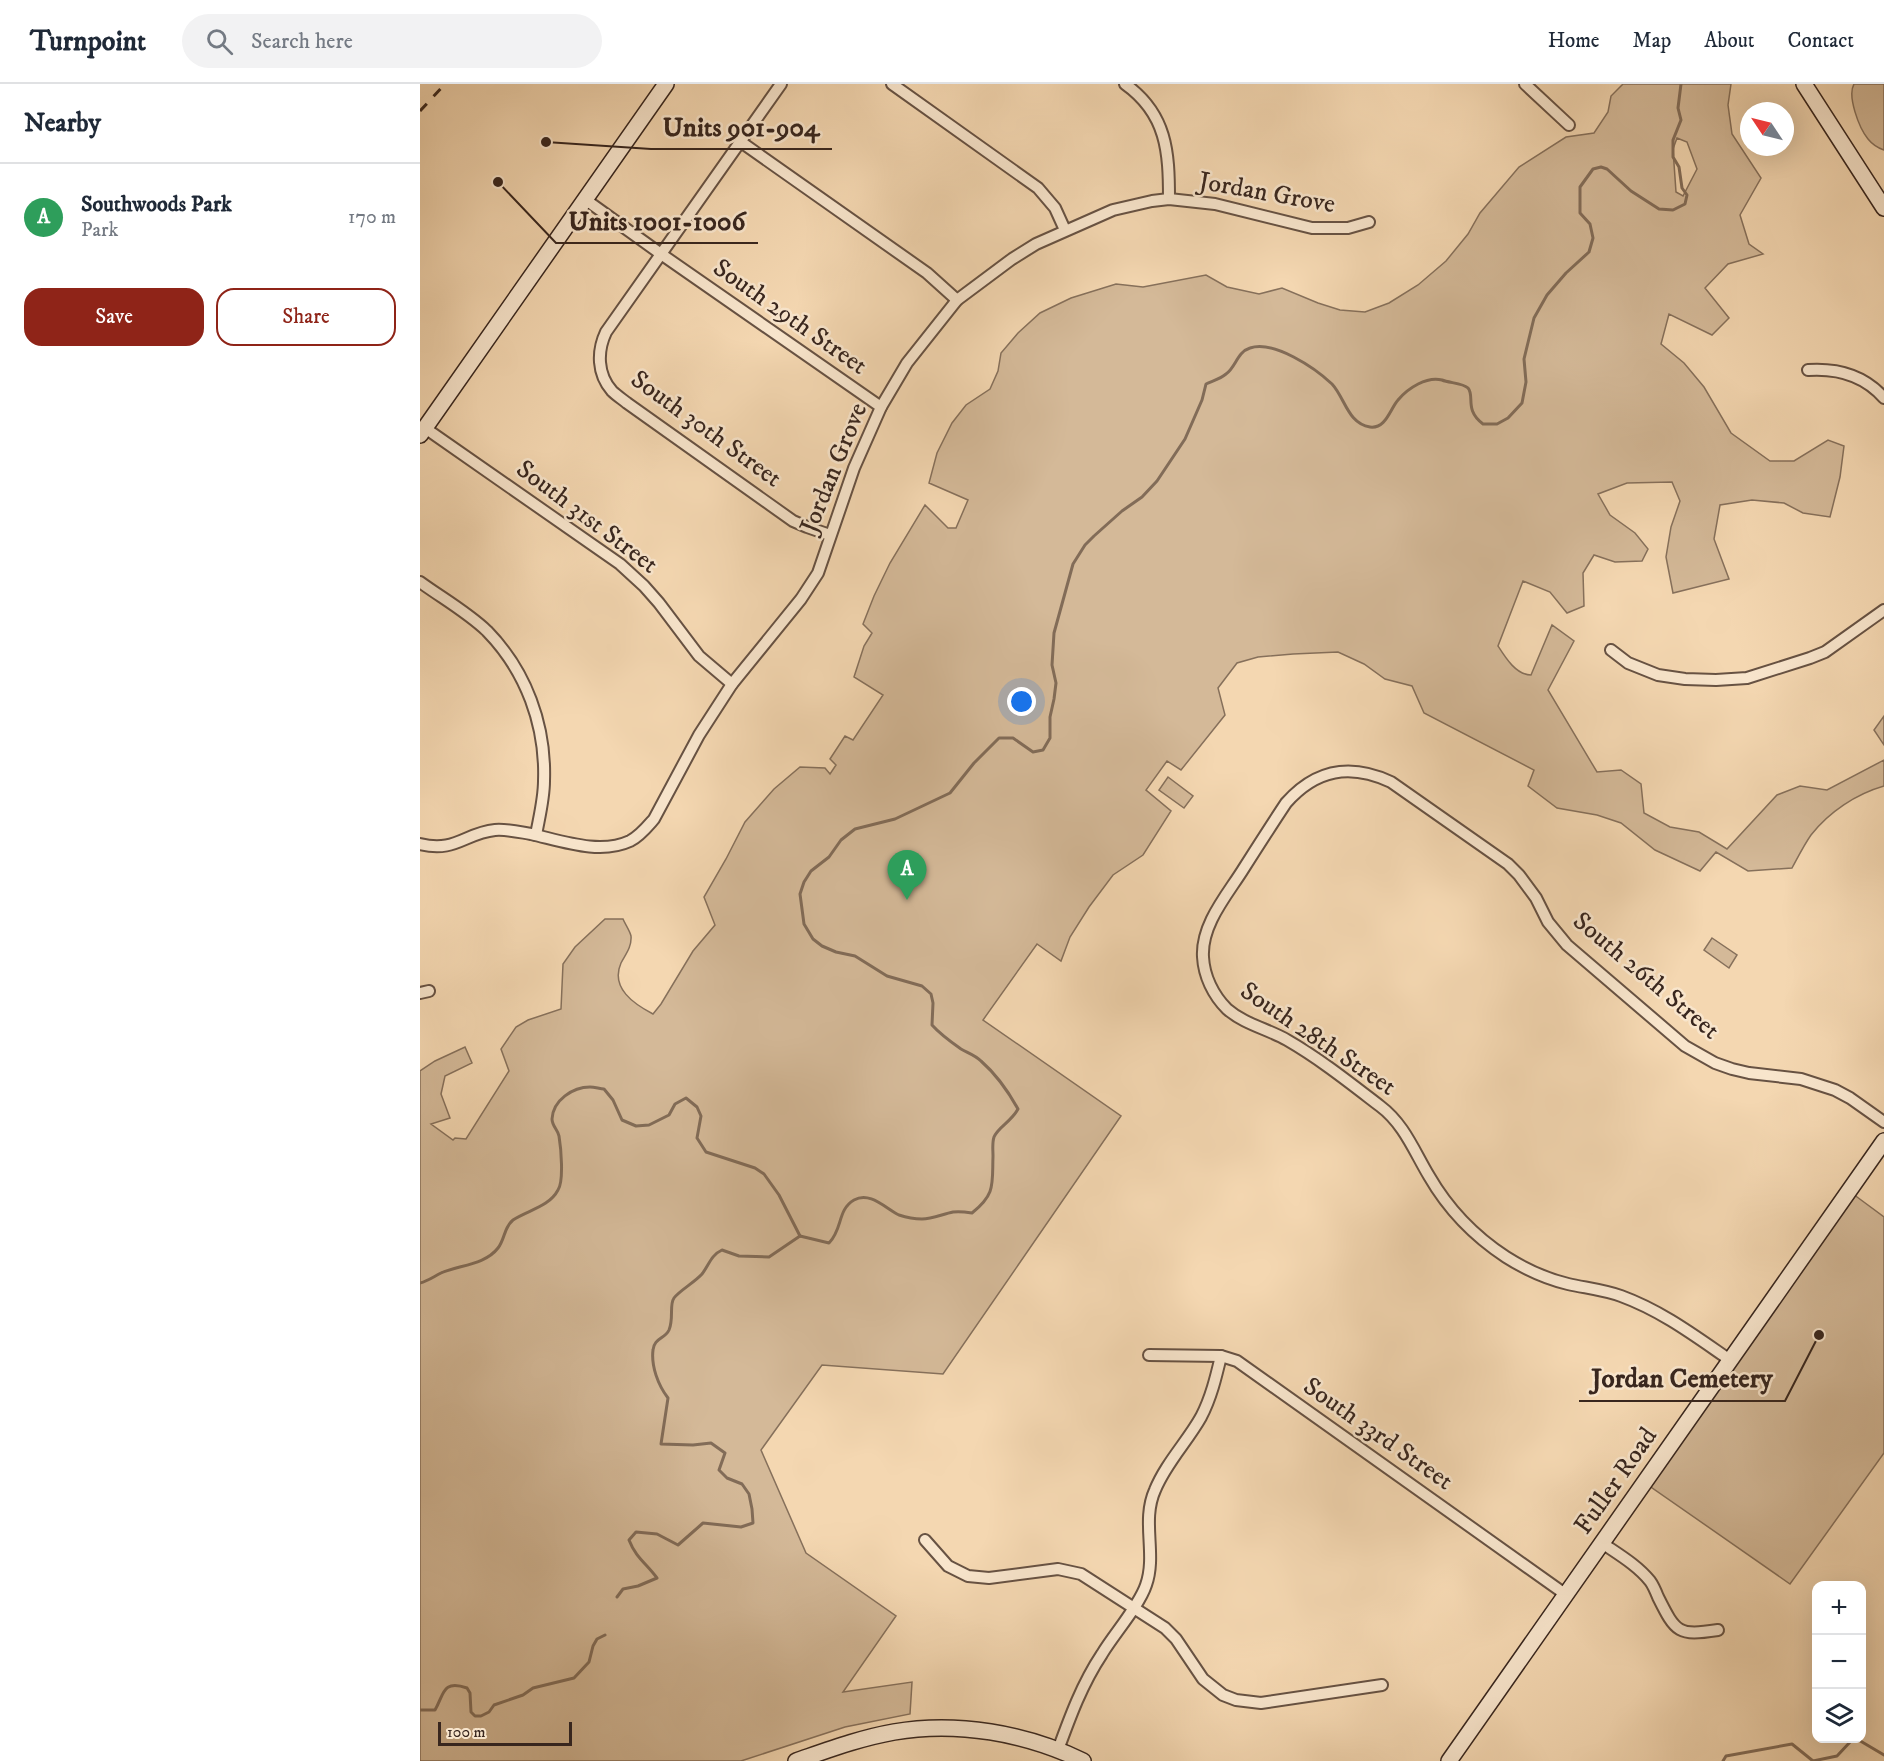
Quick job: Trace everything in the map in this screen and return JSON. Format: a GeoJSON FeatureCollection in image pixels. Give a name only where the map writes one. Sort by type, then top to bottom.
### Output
{"type":"FeatureCollection","features":[{"type":"Feature","properties":{"kind":"street"},"geometry":{"type":"LineString","coordinates":[[423,432],[666,84]]}},
{"type":"Feature","properties":{"kind":"street"},"geometry":{"type":"LineString","coordinates":[[661,254],[781,84]]}},
{"type":"Feature","properties":{"kind":"street"},"geometry":{"type":"LineString","coordinates":[[892,84],[1038,188],[1055,208],[1065,230]]}},
{"type":"Feature","properties":{"kind":"street"},"geometry":{"type":"LineString","coordinates":[[1125,84],[1149,106],[1166,140],[1169,199]]}},
{"type":"Feature","properties":{"kind":"street"},"geometry":{"type":"LineString","coordinates":[[1525,84],[1569,125]]}},
{"type":"Feature","properties":{"kind":"street"},"geometry":{"type":"LineString","coordinates":[[1804,84],[1884,208]]}},
{"type":"Feature","properties":{"kind":"street"},"geometry":{"type":"LineString","coordinates":[[741,142],[927,273],[957,300]]}},
{"type":"Feature","properties":{"kind":"street","name":"Jordan Grove"},"geometry":{"type":"LineString","coordinates":[[420,844],[443,846],[456,844],[481,833],[509,830],[593,847],[618,845],[632,840],[645,830],[654,819],[699,735],[732,684],[801,599],[818,573],[854,468],[881,407],[906,363],[957,300],[1012,259],[1065,230],[1113,210],[1169,199],[1215,204],[1312,228],[1348,228],[1370,222]]}},
{"type":"Feature","properties":{"kind":"street","name":"South 29th Street"},"geometry":{"type":"LineString","coordinates":[[586,200],[881,407]]}},
{"type":"Feature","properties":{"kind":"street","name":"South 30th Street"},"geometry":{"type":"LineString","coordinates":[[661,254],[606,332],[601,343],[601,374],[612,391],[627,403],[793,520],[830,535]]}},
{"type":"Feature","properties":{"kind":"street"},"geometry":{"type":"LineString","coordinates":[[1808,370],[1832,370],[1857,377],[1878,391],[1884,398]]}},
{"type":"Feature","properties":{"kind":"street","name":"South 31st Street"},"geometry":{"type":"LineString","coordinates":[[423,432],[620,564],[645,586],[699,656],[732,684]]}},
{"type":"Feature","properties":{"kind":"street"},"geometry":{"type":"LineString","coordinates":[[420,582],[486,631],[506,654],[522,679],[537,717],[544,757],[544,783],[536,835]]}},
{"type":"Feature","properties":{"kind":"street"},"geometry":{"type":"LineString","coordinates":[[1611,650],[1628,663],[1658,675],[1685,679],[1747,678],[1825,652],[1884,610]]}},
{"type":"Feature","properties":{"kind":"street","name":"South 28th Street"},"geometry":{"type":"LineString","coordinates":[[1353,771],[1326,774],[1297,790],[1286,802],[1216,912],[1206,933],[1203,956],[1207,979],[1218,999],[1241,1019],[1288,1040],[1382,1108],[1403,1131],[1433,1183],[1454,1212],[1488,1245],[1518,1264],[1550,1278],[1619,1295],[1644,1305],[1664,1315],[1730,1360]]}},
{"type":"Feature","properties":{"kind":"street","name":"South 26th Street"},"geometry":{"type":"LineString","coordinates":[[1353,771],[1376,775],[1391,782],[1508,864],[1530,890],[1548,922],[1567,945],[1685,1046],[1732,1069],[1801,1079],[1834,1090],[1850,1098],[1884,1122]]}},
{"type":"Feature","properties":{"kind":"street","name":"Fuller Road"},"geometry":{"type":"LineString","coordinates":[[1449,1761],[1884,1141]]}},
{"type":"Feature","properties":{"kind":"street","name":"South 33rd Street"},"geometry":{"type":"LineString","coordinates":[[1149,1355],[1221,1356],[1238,1361],[1565,1594]]}},
{"type":"Feature","properties":{"kind":"street"},"geometry":{"type":"LineString","coordinates":[[1058,1750],[1075,1703],[1087,1679],[1146,1586],[1150,1564],[1149,1507],[1153,1493],[1159,1480],[1201,1417],[1214,1384],[1221,1356]]}},
{"type":"Feature","properties":{"kind":"street"},"geometry":{"type":"LineString","coordinates":[[925,1540],[948,1566],[968,1576],[989,1578],[1048,1569],[1070,1570],[1092,1579],[1165,1628],[1176,1639],[1203,1679],[1212,1688],[1236,1700],[1248,1703],[1269,1703],[1382,1684]]}},
{"type":"Feature","properties":{"kind":"street"},"geometry":{"type":"LineString","coordinates":[[1602,1543],[1639,1570],[1651,1582],[1670,1621],[1680,1631],[1694,1634],[1718,1630]]}},
{"type":"Feature","properties":{"kind":"street"},"geometry":{"type":"LineString","coordinates":[[796,1761],[867,1738],[921,1729],[956,1729],[1020,1738],[1083,1761]]}},
{"type":"Feature","properties":{"kind":"shaded area"},"geometry":{"type":"Polygon","coordinates":[[[1623,84],[1731,84],[1728,105],[1732,134],[1740,146],[1740,156],[1746,156],[1761,178],[1740,215],[1749,244],[1763,254],[1728,264],[1705,288],[1729,318],[1712,335],[1669,314],[1661,344],[1684,363],[1704,387],[1731,433],[1770,461],[1794,461],[1828,440],[1844,446],[1840,477],[1830,517],[1803,513],[1784,503],[1752,500],[1720,505],[1714,539],[1729,579],[1673,593],[1666,557],[1671,527],[1680,501],[1672,482],[1627,483],[1598,494],[1610,515],[1635,533],[1648,549],[1642,561],[1615,562],[1594,555],[1583,573],[1584,606],[1567,613],[1550,592],[1523,581],[1498,646],[1516,669],[1531,675],[1552,625],[1574,641],[1548,690],[1597,772],[1621,770],[1641,784],[1644,813],[1670,827],[1699,832],[1727,849],[1777,795],[1800,786],[1827,790],[1884,760],[1884,786],[1853,799],[1826,819],[1811,835],[1792,868],[1748,871],[1716,852],[1700,871],[1655,850],[1621,823],[1597,815],[1557,808],[1528,786],[1534,770],[1424,713],[1412,686],[1385,679],[1364,664],[1338,652],[1258,657],[1237,663],[1218,688],[1225,715],[1181,770],[1167,761],[1146,790],[1171,811],[1143,855],[1113,875],[1070,937],[1061,961],[1037,944],[983,1020],[1121,1116],[943,1374],[822,1365],[761,1450],[806,1553],[896,1616],[843,1692],[912,1682],[910,1714],[845,1727],[741,1761],[420,1761],[420,1071],[465,1047],[472,1063],[445,1076],[441,1094],[450,1118],[431,1124],[453,1140],[455,1138],[466,1139],[509,1071],[501,1049],[516,1027],[528,1020],[561,1009],[563,964],[575,947],[605,919],[623,919],[630,932],[629,947],[618,972],[619,980],[621,987],[632,1000],[653,1014],[693,951],[715,925],[704,897],[745,822],[774,789],[800,767],[825,768],[830,774],[836,765],[830,759],[845,736],[853,740],[883,695],[854,677],[864,646],[872,633],[863,624],[874,596],[890,563],[925,505],[948,528],[956,528],[968,500],[929,483],[937,453],[952,423],[966,405],[990,389],[998,371],[1001,353],[1040,313],[1071,298],[1116,284],[1143,287],[1206,275],[1227,287],[1259,294],[1282,288],[1340,310],[1365,312],[1389,303],[1418,285],[1446,261],[1468,234],[1480,213],[1519,167],[1566,137],[1594,133],[1608,112],[1611,96],[1623,84]],[[1677,138],[1673,149],[1676,192],[1683,196],[1697,169],[1687,142],[1677,138]]]}},
{"type":"Feature","properties":{"kind":"shaded area"},"geometry":{"type":"Polygon","coordinates":[[[1854,84],[1884,84],[1884,150],[1870,141],[1861,127],[1853,104],[1854,84]]]}},
{"type":"Feature","properties":{"kind":"shaded area"},"geometry":{"type":"Polygon","coordinates":[[[1884,716],[1884,745],[1874,730],[1884,716]]]}},
{"type":"Feature","properties":{"kind":"shaded area"},"geometry":{"type":"Polygon","coordinates":[[[1168,777],[1193,796],[1184,808],[1159,790],[1168,777]]]}},
{"type":"Feature","properties":{"kind":"shaded area"},"geometry":{"type":"Polygon","coordinates":[[[1712,938],[1737,955],[1729,968],[1704,950],[1712,938]]]}},
{"type":"Feature","properties":{"kind":"shaded area"},"geometry":{"type":"Polygon","coordinates":[[[1853,1194],[1884,1217],[1884,1453],[1790,1584],[1648,1485],[1853,1194]]]}},
{"type":"Feature","properties":{"kind":"waterway"},"geometry":{"type":"LineString","coordinates":[[800,1236],[829,1243],[845,1209],[854,1200],[860,1198],[872,1199],[899,1215],[913,1218],[930,1218],[955,1212],[972,1213],[985,1200],[991,1188],[994,1137],[1018,1109],[987,1066],[950,1041],[932,1025],[931,994],[922,986],[887,976],[855,956],[836,952],[813,939],[804,924],[800,894],[811,871],[829,857],[841,840],[855,829],[895,819],[950,793],[974,763],[999,738],[1013,738],[1033,752],[1043,750],[1050,738],[1050,717],[1056,683],[1052,665],[1054,633],[1073,564],[1085,545],[1094,536],[1142,497],[1157,481],[1185,439],[1202,400],[1206,384],[1226,374],[1246,350],[1260,347],[1271,348],[1305,363],[1332,384],[1357,421],[1370,427],[1384,422],[1398,400],[1412,387],[1424,381],[1436,379],[1466,386],[1470,391],[1474,414],[1483,424],[1497,424],[1508,418],[1522,403],[1526,382],[1524,359],[1534,318],[1547,295],[1589,252],[1593,238],[1590,224],[1580,213],[1580,187],[1593,169],[1601,167],[1607,169],[1631,191],[1659,209],[1673,210],[1685,204],[1687,195],[1682,188],[1679,167],[1673,157],[1673,140],[1681,120],[1678,108],[1681,84]]}},
{"type":"Feature","properties":{"kind":"waterway"},"geometry":{"type":"LineString","coordinates":[[420,1283],[493,1254],[513,1220],[544,1204],[554,1196],[560,1186],[562,1164],[559,1136],[552,1121],[553,1112],[560,1101],[571,1092],[592,1087],[604,1089],[613,1100],[622,1120],[636,1126],[649,1125],[669,1115],[675,1104],[686,1098],[697,1107],[701,1116],[697,1138],[706,1152],[755,1168],[764,1174],[779,1195],[800,1236]]}},
{"type":"Feature","properties":{"kind":"waterway"},"geometry":{"type":"LineString","coordinates":[[617,1597],[623,1589],[657,1578],[638,1556],[629,1540],[636,1532],[657,1534],[678,1545],[703,1523],[741,1527],[753,1523],[749,1494],[742,1484],[727,1478],[719,1470],[725,1453],[711,1443],[661,1444],[668,1398],[656,1375],[653,1350],[655,1343],[669,1330],[674,1298],[702,1274],[718,1252],[722,1250],[739,1256],[769,1257],[800,1236]]}},
{"type":"Feature","properties":{"kind":"waterway"},"geometry":{"type":"LineString","coordinates":[[420,1710],[435,1710],[445,1690],[448,1687],[459,1686],[467,1688],[470,1693],[471,1712],[475,1716],[481,1716],[489,1712],[494,1705],[523,1695],[533,1688],[574,1678],[589,1662],[597,1639],[605,1635]]}},
{"type":"Feature","properties":{"kind":"waterway"},"geometry":{"type":"LineString","coordinates":[[1723,1761],[1726,1756],[1792,1744],[1813,1761],[1837,1756],[1851,1741],[1857,1739],[1884,1755]]}},
{"type":"Feature","properties":{"kind":"railway"},"geometry":{"type":"LineString","coordinates":[[420,111],[445,84]]}},
{"type":"Feature","properties":{"kind":"place","name":"Units 901-904"},"geometry":{"type":"Point","coordinates":[546,142]}},
{"type":"Feature","properties":{"kind":"place","name":"Units 1001-1006"},"geometry":{"type":"Point","coordinates":[498,182]}},
{"type":"Feature","properties":{"kind":"place","name":"Southwoods Park"},"geometry":{"type":"Point","coordinates":[907,900]}},
{"type":"Feature","properties":{"kind":"place","name":"Jordan Cemetery"},"geometry":{"type":"Point","coordinates":[1819,1335]}}]}
